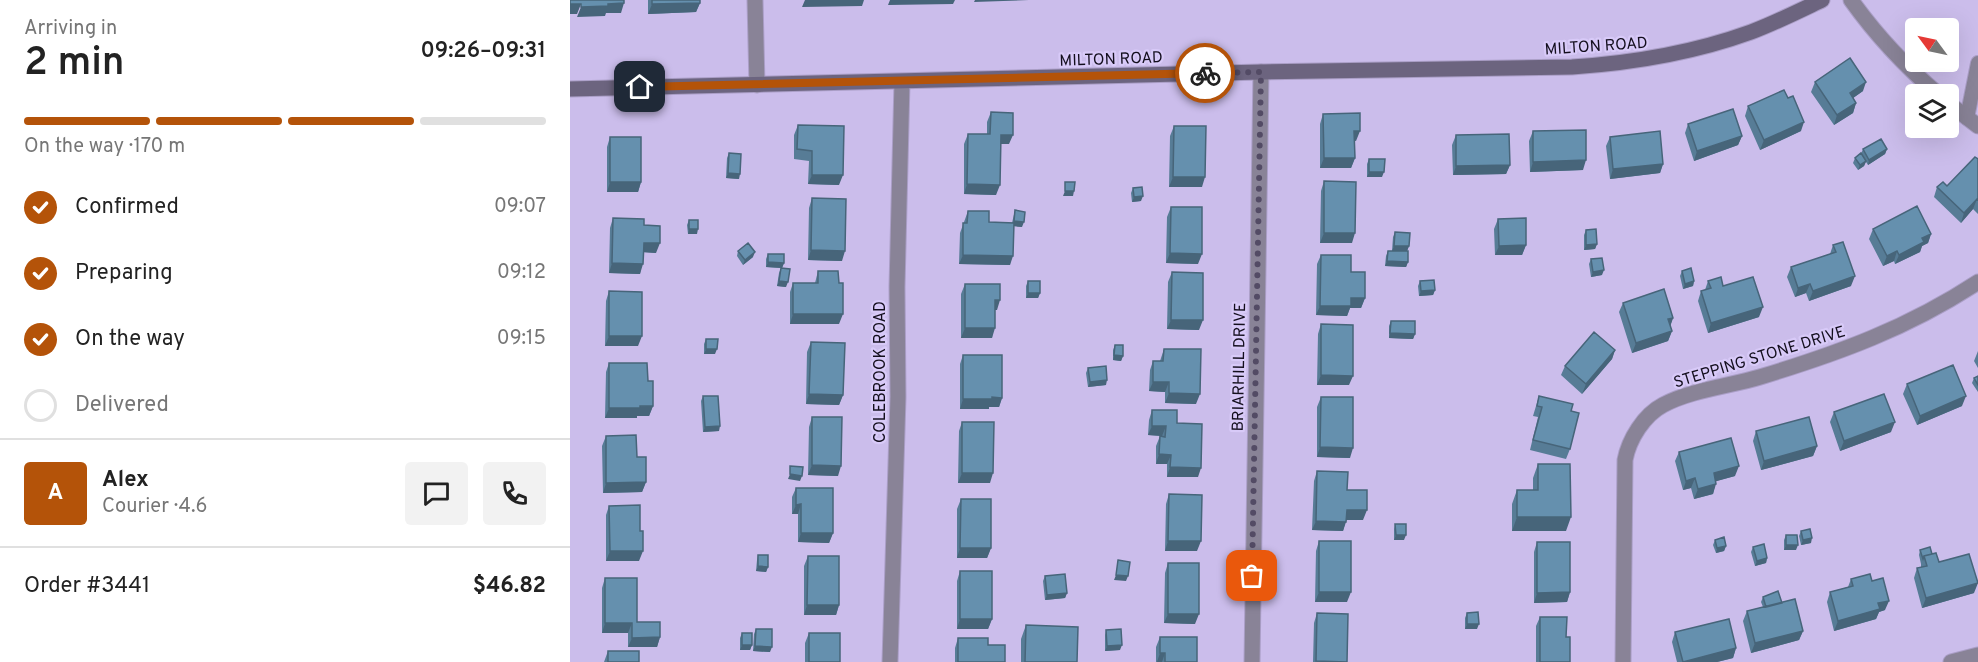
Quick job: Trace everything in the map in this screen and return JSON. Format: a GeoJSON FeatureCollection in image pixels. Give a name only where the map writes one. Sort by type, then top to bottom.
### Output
{"type":"FeatureCollection","features":[{"type":"Feature","properties":{"kind":"street"},"geometry":{"type":"LineString","coordinates":[[755,0],[757,85]]}},
{"type":"Feature","properties":{"kind":"street","name":"MILTON ROAD"},"geometry":{"type":"LineString","coordinates":[[570,89],[1261,72],[1572,67],[1657,58],[1751,32],[1822,0]]}},
{"type":"Feature","properties":{"kind":"street"},"geometry":{"type":"LineString","coordinates":[[1851,0],[1863,17],[1926,84]]}},
{"type":"Feature","properties":{"kind":"street","name":"BRIARHILL DRIVE"},"geometry":{"type":"LineString","coordinates":[[1252,662],[1261,72]]}},
{"type":"Feature","properties":{"kind":"street","name":"COLEBROOK ROAD"},"geometry":{"type":"LineString","coordinates":[[890,662],[898,397],[897,287],[902,82]]}},
{"type":"Feature","properties":{"kind":"street"},"geometry":{"type":"LineString","coordinates":[[1959,112],[1972,122]]}},
{"type":"Feature","properties":{"kind":"street","name":"STEPPING STONE DRIVE"},"geometry":{"type":"LineString","coordinates":[[1623,662],[1625,460],[1632,439],[1645,420],[1661,406],[1677,399],[1751,380],[1833,354],[1884,333],[1949,301],[1978,282]]}},
{"type":"Feature","properties":{"kind":"street"},"geometry":{"type":"LineString","coordinates":[[1951,662],[1978,655]]}},
{"type":"Feature","properties":{"kind":"lane"},"geometry":{"type":"LineString","coordinates":[[1972,122],[1978,63]]}},
{"type":"Feature","properties":{"kind":"building"},"geometry":{"type":"Polygon","coordinates":[[[570,0],[624,0],[624,3],[581,7],[581,4],[570,4],[570,0]]]}},
{"type":"Feature","properties":{"kind":"building"},"geometry":{"type":"Polygon","coordinates":[[[652,0],[700,0],[700,3],[652,4],[652,0]]]}},
{"type":"Feature","properties":{"kind":"building"},"geometry":{"type":"Polygon","coordinates":[[[1850,58],[1866,82],[1850,93],[1856,103],[1837,115],[1815,82],[1850,58]]]}},
{"type":"Feature","properties":{"kind":"building"},"geometry":{"type":"Polygon","coordinates":[[[1784,90],[1788,98],[1793,96],[1804,122],[1764,140],[1748,106],[1784,90]]]}},
{"type":"Feature","properties":{"kind":"building"},"geometry":{"type":"Polygon","coordinates":[[[1733,109],[1742,136],[1697,151],[1688,124],[1733,109]]]}},
{"type":"Feature","properties":{"kind":"building"},"geometry":{"type":"Polygon","coordinates":[[[991,112],[1013,113],[1013,135],[1001,135],[1000,185],[967,184],[968,134],[990,134],[991,112]]]}},
{"type":"Feature","properties":{"kind":"building"},"geometry":{"type":"Polygon","coordinates":[[[1360,113],[1360,131],[1354,131],[1355,158],[1324,158],[1323,114],[1360,113]]]}},
{"type":"Feature","properties":{"kind":"building"},"geometry":{"type":"Polygon","coordinates":[[[798,125],[844,126],[843,175],[812,175],[812,151],[797,149],[798,125]]]}},
{"type":"Feature","properties":{"kind":"building"},"geometry":{"type":"Polygon","coordinates":[[[1174,126],[1206,126],[1205,177],[1173,177],[1174,126]]]}},
{"type":"Feature","properties":{"kind":"building"},"geometry":{"type":"Polygon","coordinates":[[[1586,130],[1586,160],[1533,162],[1533,131],[1586,130]]]}},
{"type":"Feature","properties":{"kind":"building"},"geometry":{"type":"Polygon","coordinates":[[[1660,131],[1663,164],[1613,169],[1610,137],[1660,131]]]}},
{"type":"Feature","properties":{"kind":"building"},"geometry":{"type":"Polygon","coordinates":[[[1509,134],[1510,165],[1456,166],[1456,135],[1509,134]]]}},
{"type":"Feature","properties":{"kind":"building"},"geometry":{"type":"Polygon","coordinates":[[[610,137],[641,137],[641,182],[610,182],[610,137]]]}},
{"type":"Feature","properties":{"kind":"building"},"geometry":{"type":"Polygon","coordinates":[[[1881,139],[1887,149],[1869,160],[1863,149],[1881,139]]]}},
{"type":"Feature","properties":{"kind":"building"},"geometry":{"type":"Polygon","coordinates":[[[729,153],[741,154],[740,174],[728,173],[729,153]]]}},
{"type":"Feature","properties":{"kind":"building"},"geometry":{"type":"Polygon","coordinates":[[[1861,153],[1866,161],[1860,165],[1855,158],[1861,153]]]}},
{"type":"Feature","properties":{"kind":"building"},"geometry":{"type":"Polygon","coordinates":[[[1975,157],[1978,159],[1978,200],[1964,213],[1937,187],[1943,182],[1947,186],[1975,157]]]}},
{"type":"Feature","properties":{"kind":"building"},"geometry":{"type":"Polygon","coordinates":[[[1369,159],[1385,159],[1384,172],[1369,172],[1369,159]]]}},
{"type":"Feature","properties":{"kind":"building"},"geometry":{"type":"Polygon","coordinates":[[[1324,181],[1356,182],[1355,233],[1324,233],[1324,181]]]}},
{"type":"Feature","properties":{"kind":"building"},"geometry":{"type":"Polygon","coordinates":[[[1065,182],[1075,182],[1074,191],[1065,191],[1065,182]]]}},
{"type":"Feature","properties":{"kind":"building"},"geometry":{"type":"Polygon","coordinates":[[[1142,187],[1143,196],[1134,197],[1133,188],[1142,187]]]}},
{"type":"Feature","properties":{"kind":"building"},"geometry":{"type":"Polygon","coordinates":[[[812,198],[846,199],[845,251],[811,250],[812,198]]]}},
{"type":"Feature","properties":{"kind":"building"},"geometry":{"type":"Polygon","coordinates":[[[1917,206],[1931,234],[1922,238],[1924,242],[1899,255],[1897,251],[1887,256],[1873,229],[1917,206]]]}},
{"type":"Feature","properties":{"kind":"building"},"geometry":{"type":"Polygon","coordinates":[[[1171,207],[1202,207],[1202,254],[1170,253],[1171,207]]]}},
{"type":"Feature","properties":{"kind":"building"},"geometry":{"type":"Polygon","coordinates":[[[1015,210],[1025,212],[1024,222],[1014,221],[1015,210]]]}},
{"type":"Feature","properties":{"kind":"building"},"geometry":{"type":"Polygon","coordinates":[[[968,211],[989,211],[989,222],[1014,223],[1013,256],[963,255],[963,223],[967,223],[968,211]]]}},
{"type":"Feature","properties":{"kind":"building"},"geometry":{"type":"Polygon","coordinates":[[[613,218],[644,219],[644,225],[660,226],[660,243],[644,243],[643,264],[612,263],[613,218]]]}},
{"type":"Feature","properties":{"kind":"building"},"geometry":{"type":"Polygon","coordinates":[[[1526,218],[1526,245],[1499,246],[1498,219],[1526,218]]]}},
{"type":"Feature","properties":{"kind":"building"},"geometry":{"type":"Polygon","coordinates":[[[689,220],[698,220],[698,229],[689,229],[689,220]]]}},
{"type":"Feature","properties":{"kind":"building"},"geometry":{"type":"Polygon","coordinates":[[[1596,229],[1597,244],[1586,245],[1586,230],[1596,229]]]}},
{"type":"Feature","properties":{"kind":"building"},"geometry":{"type":"Polygon","coordinates":[[[1395,232],[1410,233],[1409,246],[1394,246],[1395,232]]]}},
{"type":"Feature","properties":{"kind":"building"},"geometry":{"type":"Polygon","coordinates":[[[1843,242],[1855,276],[1813,291],[1810,284],[1798,288],[1791,267],[1836,252],[1833,245],[1843,242]]]}},
{"type":"Feature","properties":{"kind":"building"},"geometry":{"type":"Polygon","coordinates":[[[748,243],[755,252],[745,260],[738,251],[748,243]]]}},
{"type":"Feature","properties":{"kind":"building"},"geometry":{"type":"Polygon","coordinates":[[[1388,251],[1408,251],[1408,262],[1387,261],[1388,251]]]}},
{"type":"Feature","properties":{"kind":"building"},"geometry":{"type":"Polygon","coordinates":[[[768,254],[784,254],[784,263],[768,262],[768,254]]]}},
{"type":"Feature","properties":{"kind":"building"},"geometry":{"type":"Polygon","coordinates":[[[1321,255],[1351,255],[1351,272],[1365,272],[1365,298],[1351,298],[1351,306],[1320,306],[1321,255]]]}},
{"type":"Feature","properties":{"kind":"building"},"geometry":{"type":"Polygon","coordinates":[[[1602,258],[1604,270],[1593,272],[1591,259],[1602,258]]]}},
{"type":"Feature","properties":{"kind":"building"},"geometry":{"type":"Polygon","coordinates":[[[781,268],[790,269],[788,282],[779,281],[781,268]]]}},
{"type":"Feature","properties":{"kind":"building"},"geometry":{"type":"Polygon","coordinates":[[[1691,268],[1694,281],[1685,284],[1682,271],[1691,268]]]}},
{"type":"Feature","properties":{"kind":"building"},"geometry":{"type":"Polygon","coordinates":[[[818,271],[838,271],[839,283],[843,283],[843,314],[793,314],[793,283],[818,283],[818,271]]]}},
{"type":"Feature","properties":{"kind":"building"},"geometry":{"type":"Polygon","coordinates":[[[1172,272],[1203,273],[1203,320],[1171,320],[1172,272]]]}},
{"type":"Feature","properties":{"kind":"building"},"geometry":{"type":"Polygon","coordinates":[[[1721,277],[1723,286],[1753,277],[1763,307],[1711,323],[1701,291],[1711,288],[1708,281],[1721,277]]]}},
{"type":"Feature","properties":{"kind":"building"},"geometry":{"type":"Polygon","coordinates":[[[1434,280],[1435,290],[1421,291],[1420,281],[1434,280]]]}},
{"type":"Feature","properties":{"kind":"building"},"geometry":{"type":"Polygon","coordinates":[[[1028,281],[1040,281],[1040,293],[1028,293],[1028,281]]]}},
{"type":"Feature","properties":{"kind":"building"},"geometry":{"type":"Polygon","coordinates":[[[965,284],[1000,284],[1000,300],[995,300],[995,328],[965,328],[965,284]]]}},
{"type":"Feature","properties":{"kind":"building"},"geometry":{"type":"Polygon","coordinates":[[[1664,289],[1673,318],[1668,319],[1672,331],[1636,343],[1623,303],[1664,289]]]}},
{"type":"Feature","properties":{"kind":"building"},"geometry":{"type":"Polygon","coordinates":[[[609,291],[642,292],[642,336],[609,336],[609,291]]]}},
{"type":"Feature","properties":{"kind":"building"},"geometry":{"type":"Polygon","coordinates":[[[1391,321],[1415,321],[1415,334],[1390,333],[1391,321]]]}},
{"type":"Feature","properties":{"kind":"building"},"geometry":{"type":"Polygon","coordinates":[[[1321,324],[1353,325],[1353,376],[1321,375],[1321,324]]]}},
{"type":"Feature","properties":{"kind":"building"},"geometry":{"type":"Polygon","coordinates":[[[1594,332],[1615,350],[1586,384],[1565,366],[1594,332]]]}},
{"type":"Feature","properties":{"kind":"building"},"geometry":{"type":"Polygon","coordinates":[[[706,339],[718,339],[717,349],[706,349],[706,339]]]}},
{"type":"Feature","properties":{"kind":"building"},"geometry":{"type":"Polygon","coordinates":[[[811,342],[845,343],[843,395],[809,394],[811,342]]]}},
{"type":"Feature","properties":{"kind":"building"},"geometry":{"type":"Polygon","coordinates":[[[1115,345],[1123,345],[1123,356],[1114,355],[1115,345]]]}},
{"type":"Feature","properties":{"kind":"building"},"geometry":{"type":"Polygon","coordinates":[[[1164,349],[1201,349],[1200,394],[1169,393],[1169,382],[1153,382],[1153,361],[1163,361],[1164,349]]]}},
{"type":"Feature","properties":{"kind":"building"},"geometry":{"type":"Polygon","coordinates":[[[963,355],[1002,355],[1002,398],[963,399],[963,355]]]}},
{"type":"Feature","properties":{"kind":"building"},"geometry":{"type":"Polygon","coordinates":[[[609,363],[647,363],[648,381],[653,381],[653,406],[609,408],[609,363]]]}},
{"type":"Feature","properties":{"kind":"building"},"geometry":{"type":"Polygon","coordinates":[[[1953,365],[1966,396],[1920,416],[1907,384],[1953,365]]]}},
{"type":"Feature","properties":{"kind":"building"},"geometry":{"type":"Polygon","coordinates":[[[1106,366],[1107,380],[1090,382],[1088,368],[1106,366]]]}},
{"type":"Feature","properties":{"kind":"building"},"geometry":{"type":"Polygon","coordinates":[[[1884,394],[1895,422],[1844,441],[1834,412],[1884,394]]]}},
{"type":"Feature","properties":{"kind":"building"},"geometry":{"type":"Polygon","coordinates":[[[703,396],[718,396],[720,426],[705,427],[703,396]]]}},
{"type":"Feature","properties":{"kind":"building"},"geometry":{"type":"Polygon","coordinates":[[[1539,396],[1573,404],[1571,411],[1579,413],[1570,449],[1533,440],[1542,407],[1537,406],[1539,396]]]}},
{"type":"Feature","properties":{"kind":"building"},"geometry":{"type":"Polygon","coordinates":[[[1321,397],[1353,397],[1353,448],[1320,447],[1321,397]]]}},
{"type":"Feature","properties":{"kind":"building"},"geometry":{"type":"Polygon","coordinates":[[[1152,410],[1177,410],[1177,423],[1202,424],[1201,468],[1170,467],[1171,455],[1159,454],[1160,436],[1165,437],[1166,426],[1152,426],[1152,410]]]}},
{"type":"Feature","properties":{"kind":"building"},"geometry":{"type":"Polygon","coordinates":[[[812,417],[842,417],[841,466],[812,465],[812,417]]]}},
{"type":"Feature","properties":{"kind":"building"},"geometry":{"type":"Polygon","coordinates":[[[1809,417],[1817,446],[1764,461],[1756,431],[1809,417]]]}},
{"type":"Feature","properties":{"kind":"building"},"geometry":{"type":"Polygon","coordinates":[[[962,422],[994,422],[993,473],[962,473],[962,422]]]}},
{"type":"Feature","properties":{"kind":"building"},"geometry":{"type":"Polygon","coordinates":[[[636,435],[637,457],[646,457],[646,482],[606,483],[606,436],[636,435]]]}},
{"type":"Feature","properties":{"kind":"building"},"geometry":{"type":"Polygon","coordinates":[[[1731,438],[1739,466],[1714,473],[1716,484],[1698,489],[1695,478],[1686,481],[1679,452],[1731,438]]]}},
{"type":"Feature","properties":{"kind":"building"},"geometry":{"type":"Polygon","coordinates":[[[1538,464],[1570,464],[1571,517],[1517,517],[1517,490],[1538,490],[1538,464]]]}},
{"type":"Feature","properties":{"kind":"building"},"geometry":{"type":"Polygon","coordinates":[[[790,466],[803,467],[802,476],[790,474],[790,466]]]}},
{"type":"Feature","properties":{"kind":"building"},"geometry":{"type":"Polygon","coordinates":[[[1317,471],[1348,472],[1347,490],[1367,490],[1367,510],[1347,510],[1346,522],[1316,521],[1317,471]]]}},
{"type":"Feature","properties":{"kind":"building"},"geometry":{"type":"Polygon","coordinates":[[[796,488],[833,488],[833,533],[801,533],[801,504],[796,505],[796,488]]]}},
{"type":"Feature","properties":{"kind":"building"},"geometry":{"type":"Polygon","coordinates":[[[1169,494],[1202,495],[1201,541],[1168,541],[1169,494]]]}},
{"type":"Feature","properties":{"kind":"building"},"geometry":{"type":"Polygon","coordinates":[[[961,499],[991,499],[991,548],[960,548],[961,499]]]}},
{"type":"Feature","properties":{"kind":"building"},"geometry":{"type":"Polygon","coordinates":[[[640,505],[643,551],[610,551],[609,506],[640,505]]]}},
{"type":"Feature","properties":{"kind":"building"},"geometry":{"type":"Polygon","coordinates":[[[1395,524],[1406,524],[1406,535],[1396,535],[1395,524]]]}},
{"type":"Feature","properties":{"kind":"building"},"geometry":{"type":"Polygon","coordinates":[[[1810,529],[1812,538],[1803,540],[1801,531],[1810,529]]]}},
{"type":"Feature","properties":{"kind":"building"},"geometry":{"type":"Polygon","coordinates":[[[1786,535],[1797,535],[1798,545],[1786,545],[1786,535]]]}},
{"type":"Feature","properties":{"kind":"building"},"geometry":{"type":"Polygon","coordinates":[[[1724,537],[1726,546],[1717,548],[1715,540],[1724,537]]]}},
{"type":"Feature","properties":{"kind":"building"},"geometry":{"type":"Polygon","coordinates":[[[1319,541],[1351,541],[1351,592],[1319,592],[1319,541]]]}},
{"type":"Feature","properties":{"kind":"building"},"geometry":{"type":"Polygon","coordinates":[[[1537,542],[1570,542],[1570,592],[1537,593],[1537,542]]]}},
{"type":"Feature","properties":{"kind":"building"},"geometry":{"type":"Polygon","coordinates":[[[1764,544],[1767,558],[1757,561],[1753,547],[1764,544]]]}},
{"type":"Feature","properties":{"kind":"building"},"geometry":{"type":"Polygon","coordinates":[[[1930,547],[1932,554],[1924,556],[1923,559],[1920,550],[1930,547]]]}},
{"type":"Feature","properties":{"kind":"building"},"geometry":{"type":"Polygon","coordinates":[[[1936,553],[1939,562],[1969,554],[1978,583],[1926,598],[1917,568],[1927,566],[1924,556],[1936,553]]]}},
{"type":"Feature","properties":{"kind":"building"},"geometry":{"type":"Polygon","coordinates":[[[758,555],[768,555],[768,567],[758,566],[758,555]]]}},
{"type":"Feature","properties":{"kind":"building"},"geometry":{"type":"Polygon","coordinates":[[[808,556],[839,556],[839,605],[807,605],[808,556]]]}},
{"type":"Feature","properties":{"kind":"building"},"geometry":{"type":"Polygon","coordinates":[[[1118,560],[1130,562],[1128,576],[1116,575],[1118,560]]]}},
{"type":"Feature","properties":{"kind":"building"},"geometry":{"type":"Polygon","coordinates":[[[1168,563],[1199,563],[1199,614],[1168,614],[1168,563]]]}},
{"type":"Feature","properties":{"kind":"building"},"geometry":{"type":"Polygon","coordinates":[[[960,571],[992,571],[992,619],[960,619],[960,571]]]}},
{"type":"Feature","properties":{"kind":"building"},"geometry":{"type":"Polygon","coordinates":[[[1065,574],[1067,593],[1047,595],[1045,576],[1065,574]]]}},
{"type":"Feature","properties":{"kind":"building"},"geometry":{"type":"Polygon","coordinates":[[[1870,574],[1872,581],[1883,578],[1889,601],[1878,603],[1880,609],[1838,621],[1830,592],[1853,586],[1851,579],[1870,574]]]}},
{"type":"Feature","properties":{"kind":"building"},"geometry":{"type":"Polygon","coordinates":[[[605,578],[637,578],[637,622],[660,622],[660,637],[632,638],[632,623],[605,623],[605,578]]]}},
{"type":"Feature","properties":{"kind":"building"},"geometry":{"type":"Polygon","coordinates":[[[1778,591],[1782,603],[1766,607],[1763,597],[1778,591]]]}},
{"type":"Feature","properties":{"kind":"building"},"geometry":{"type":"Polygon","coordinates":[[[1795,599],[1803,631],[1755,643],[1747,611],[1795,599]]]}},
{"type":"Feature","properties":{"kind":"building"},"geometry":{"type":"Polygon","coordinates":[[[1478,612],[1479,624],[1467,624],[1467,613],[1478,612]]]}},
{"type":"Feature","properties":{"kind":"building"},"geometry":{"type":"Polygon","coordinates":[[[1317,613],[1348,614],[1347,662],[1316,661],[1317,613]]]}},
{"type":"Feature","properties":{"kind":"building"},"geometry":{"type":"Polygon","coordinates":[[[1540,617],[1567,617],[1566,637],[1570,637],[1570,662],[1540,662],[1540,617]]]}},
{"type":"Feature","properties":{"kind":"building"},"geometry":{"type":"Polygon","coordinates":[[[1729,619],[1736,648],[1683,662],[1675,632],[1729,619]]]}},
{"type":"Feature","properties":{"kind":"building"},"geometry":{"type":"Polygon","coordinates":[[[1026,625],[1078,627],[1077,662],[1025,662],[1026,625]]]}},
{"type":"Feature","properties":{"kind":"building"},"geometry":{"type":"Polygon","coordinates":[[[756,629],[772,629],[772,647],[755,646],[756,629]]]}},
{"type":"Feature","properties":{"kind":"building"},"geometry":{"type":"Polygon","coordinates":[[[1121,629],[1122,645],[1107,646],[1106,630],[1121,629]]]}},
{"type":"Feature","properties":{"kind":"building"},"geometry":{"type":"Polygon","coordinates":[[[742,633],[752,633],[752,645],[742,645],[742,633]]]}},
{"type":"Feature","properties":{"kind":"building"},"geometry":{"type":"Polygon","coordinates":[[[809,633],[840,633],[840,662],[809,662],[809,633]]]}},
{"type":"Feature","properties":{"kind":"building"},"geometry":{"type":"Polygon","coordinates":[[[1160,637],[1197,637],[1197,662],[1165,662],[1165,653],[1160,653],[1160,637]]]}},
{"type":"Feature","properties":{"kind":"building"},"geometry":{"type":"Polygon","coordinates":[[[958,638],[988,638],[988,645],[1005,645],[1005,662],[958,662],[958,638]]]}},
{"type":"Feature","properties":{"kind":"building"},"geometry":{"type":"Polygon","coordinates":[[[608,651],[639,651],[639,662],[608,662],[608,651]]]}},
{"type":"Feature","properties":{"kind":"way so far"},"geometry":{"type":"LineString","coordinates":[[1205,73],[1261,72],[1252,576]]}},
{"type":"Feature","properties":{"kind":"route"},"geometry":{"type":"LineString","coordinates":[[640,87],[1205,73]]}}]}
